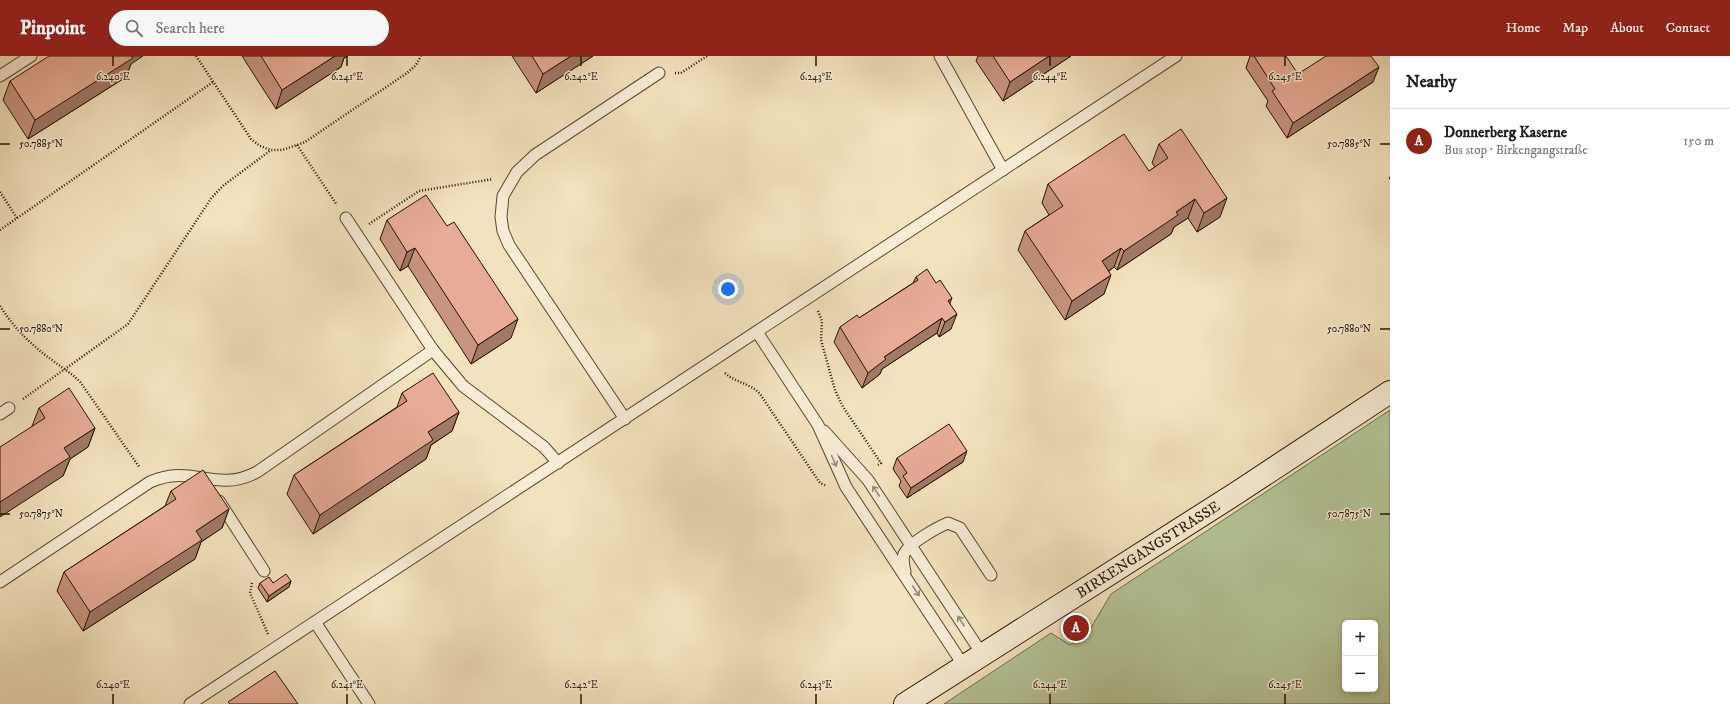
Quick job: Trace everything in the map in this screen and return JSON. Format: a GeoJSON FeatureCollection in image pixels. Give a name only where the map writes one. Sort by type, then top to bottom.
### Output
{"type":"FeatureCollection","features":[{"type":"Feature","properties":{"kind":"street","name":"BIRKENGANGSTRASSE"},"geometry":{"type":"LineString","coordinates":[[905,704],[1261,477],[1390,392]]}},
{"type":"Feature","properties":{"kind":"lane"},"geometry":{"type":"LineString","coordinates":[[0,76],[31,56]]}},
{"type":"Feature","properties":{"kind":"lane"},"geometry":{"type":"LineString","coordinates":[[940,56],[1003,170]]}},
{"type":"Feature","properties":{"kind":"lane"},"geometry":{"type":"LineString","coordinates":[[190,704],[626,419],[1176,56]]}},
{"type":"Feature","properties":{"kind":"lane"},"geometry":{"type":"LineString","coordinates":[[626,419],[510,245],[503,231],[501,217],[503,196],[515,176],[535,155],[658,73]]}},
{"type":"Feature","properties":{"kind":"lane"},"geometry":{"type":"LineString","coordinates":[[346,218],[433,350],[463,386],[544,447],[558,463]]}},
{"type":"Feature","properties":{"kind":"lane"},"geometry":{"type":"LineString","coordinates":[[757,332],[818,425],[846,486],[964,666]]}},
{"type":"Feature","properties":{"kind":"lane"},"geometry":{"type":"LineString","coordinates":[[0,582],[150,482],[177,474],[216,481],[236,481],[244,479],[257,472],[433,350]]}},
{"type":"Feature","properties":{"kind":"lane"},"geometry":{"type":"LineString","coordinates":[[818,425],[865,474],[982,654]]}},
{"type":"Feature","properties":{"kind":"lane"},"geometry":{"type":"LineString","coordinates":[[205,478],[264,571]]}},
{"type":"Feature","properties":{"kind":"lane"},"geometry":{"type":"LineString","coordinates":[[905,575],[903,560],[905,552],[912,545],[941,525],[948,523],[955,524],[960,528],[991,575]]}},
{"type":"Feature","properties":{"kind":"lane"},"geometry":{"type":"LineString","coordinates":[[315,622],[369,704]]}},
{"type":"Feature","properties":{"kind":"path"},"geometry":{"type":"LineString","coordinates":[[196,56],[251,139],[260,146],[271,150],[282,150],[305,142],[408,73],[416,65],[421,56]]}},
{"type":"Feature","properties":{"kind":"path"},"geometry":{"type":"LineString","coordinates":[[658,73],[681,73],[707,56]]}},
{"type":"Feature","properties":{"kind":"path"},"geometry":{"type":"LineString","coordinates":[[0,230],[213,82]]}},
{"type":"Feature","properties":{"kind":"path"},"geometry":{"type":"LineString","coordinates":[[297,145],[346,218]]}},
{"type":"Feature","properties":{"kind":"path"},"geometry":{"type":"LineString","coordinates":[[4,411],[66,369],[128,324],[212,197],[224,185],[271,150]]}},
{"type":"Feature","properties":{"kind":"path"},"geometry":{"type":"LineString","coordinates":[[356,234],[419,191],[515,176]]}},
{"type":"Feature","properties":{"kind":"path"},"geometry":{"type":"LineString","coordinates":[[0,192],[17,218]]}},
{"type":"Feature","properties":{"kind":"path"},"geometry":{"type":"LineString","coordinates":[[0,306],[10,321],[24,337],[52,360],[66,369],[81,383],[150,482]]}},
{"type":"Feature","properties":{"kind":"path"},"geometry":{"type":"LineString","coordinates":[[258,561],[250,593],[275,648]]}},
{"type":"Feature","properties":{"kind":"green space"},"geometry":{"type":"Polygon","coordinates":[[[1390,410],[1390,704],[944,704],[1051,633],[1070,645],[1089,631],[1111,594],[1390,410]]]}},
{"type":"Feature","properties":{"kind":"building"},"geometry":{"type":"Polygon","coordinates":[[[49,56],[131,56],[133,58],[35,120],[10,81],[49,56]]]}},
{"type":"Feature","properties":{"kind":"building"},"geometry":{"type":"Polygon","coordinates":[[[261,56],[335,56],[282,90],[261,56]]]}},
{"type":"Feature","properties":{"kind":"building"},"geometry":{"type":"Polygon","coordinates":[[[532,56],[571,56],[543,74],[532,56]]]}},
{"type":"Feature","properties":{"kind":"building"},"geometry":{"type":"Polygon","coordinates":[[[993,56],[1049,56],[1010,82],[993,56]]]}},
{"type":"Feature","properties":{"kind":"building"},"geometry":{"type":"Polygon","coordinates":[[[1254,56],[1286,56],[1298,74],[1326,56],[1371,56],[1379,67],[1293,123],[1272,91],[1275,89],[1254,56]]]}},
{"type":"Feature","properties":{"kind":"building"},"geometry":{"type":"Polygon","coordinates":[[[1181,129],[1227,198],[1204,213],[1195,199],[1176,212],[1178,215],[1124,251],[1121,248],[1102,261],[1111,275],[1072,301],[1025,231],[1063,206],[1048,184],[1124,134],[1149,171],[1168,158],[1159,144],[1181,129]]]}},
{"type":"Feature","properties":{"kind":"building"},"geometry":{"type":"Polygon","coordinates":[[[426,195],[447,226],[454,222],[518,319],[478,345],[415,248],[407,252],[387,220],[426,195]]]}},
{"type":"Feature","properties":{"kind":"building"},"geometry":{"type":"Polygon","coordinates":[[[927,269],[936,283],[940,280],[952,298],[948,301],[957,314],[945,322],[942,318],[884,357],[886,359],[868,373],[840,327],[857,315],[859,318],[918,280],[916,277],[927,269]]]}},
{"type":"Feature","properties":{"kind":"building"},"geometry":{"type":"Polygon","coordinates":[[[433,373],[459,412],[428,432],[433,440],[320,515],[294,475],[407,401],[402,393],[433,373]]]}},
{"type":"Feature","properties":{"kind":"building"},"geometry":{"type":"Polygon","coordinates":[[[69,388],[95,428],[64,448],[70,457],[0,502],[0,447],[45,418],[39,408],[69,388]]]}},
{"type":"Feature","properties":{"kind":"building"},"geometry":{"type":"Polygon","coordinates":[[[949,424],[967,451],[911,488],[903,476],[907,473],[897,458],[949,424]]]}},
{"type":"Feature","properties":{"kind":"building"},"geometry":{"type":"Polygon","coordinates":[[[203,470],[229,509],[196,531],[202,540],[90,612],[64,572],[176,499],[171,491],[203,470]]]}},
{"type":"Feature","properties":{"kind":"building"},"geometry":{"type":"Polygon","coordinates":[[[286,574],[291,581],[269,596],[260,583],[269,577],[273,583],[286,574]]]}},
{"type":"Feature","properties":{"kind":"building"},"geometry":{"type":"Polygon","coordinates":[[[275,671],[298,704],[230,704],[228,702],[275,671]]]}},
{"type":"Feature","properties":{"kind":"place","name":"Donnerberg Kaserne"},"geometry":{"type":"Point","coordinates":[1076,628]}}]}
